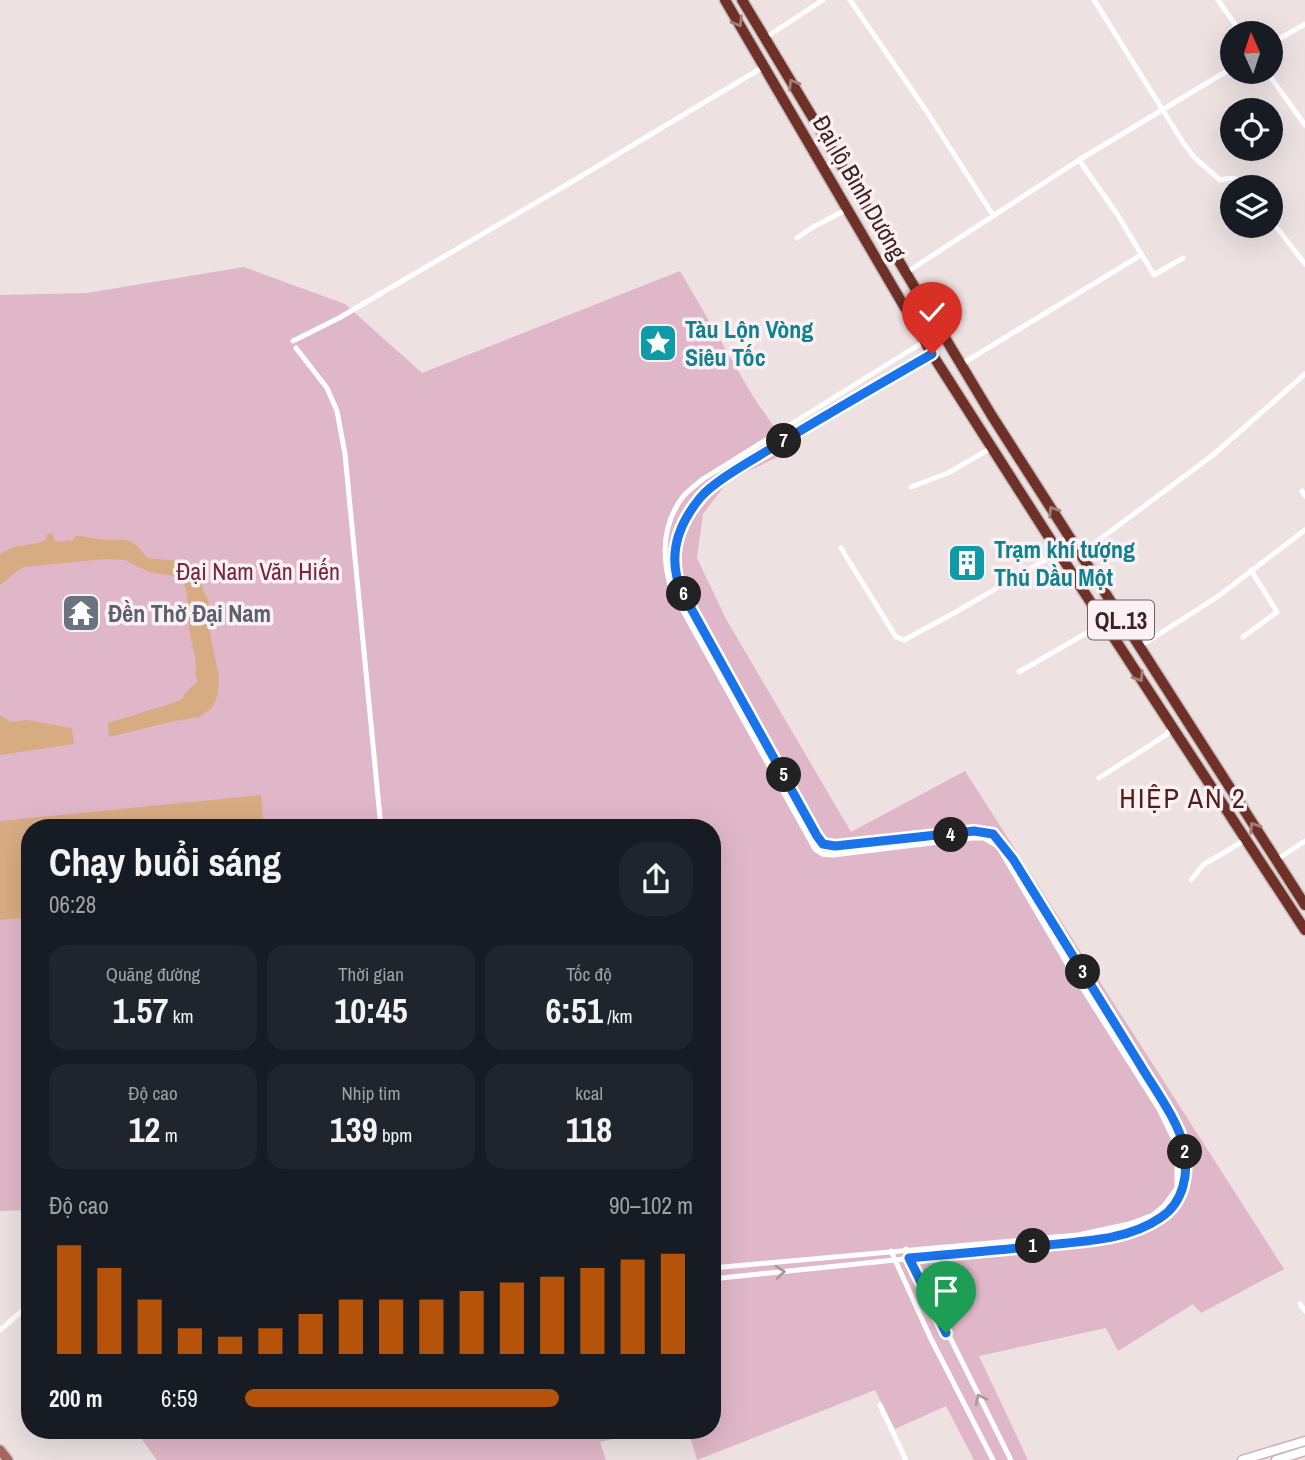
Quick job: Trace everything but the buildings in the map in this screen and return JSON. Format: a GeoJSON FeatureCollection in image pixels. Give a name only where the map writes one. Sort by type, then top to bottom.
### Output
{"type":"FeatureCollection","features":[{"type":"Feature","properties":{"kind":"highway","name":"QL.13"},"geometry":{"type":"LineString","coordinates":[[725,0],[765,66]]}},
{"type":"Feature","properties":{"kind":"highway","name":"QL.13"},"geometry":{"type":"LineString","coordinates":[[742,0],[777,58]]}},
{"type":"Feature","properties":{"kind":"highway"},"geometry":{"type":"LineString","coordinates":[[752,44],[765,38]]}},
{"type":"Feature","properties":{"kind":"highway"},"geometry":{"type":"LineString","coordinates":[[765,66],[777,58]]}},
{"type":"Feature","properties":{"kind":"highway","name":"Đại lộ Bình Dương"},"geometry":{"type":"LineString","coordinates":[[777,58],[960,365],[1305,905]]}},
{"type":"Feature","properties":{"kind":"highway","name":"Đại lộ Bình Dương"},"geometry":{"type":"LineString","coordinates":[[765,66],[932,354],[1305,930]]}},
{"type":"Feature","properties":{"kind":"highway"},"geometry":{"type":"LineString","coordinates":[[925,341],[941,332]]}},
{"type":"Feature","properties":{"kind":"highway"},"geometry":{"type":"LineString","coordinates":[[932,354],[948,344]]}},
{"type":"Feature","properties":{"kind":"main road"},"geometry":{"type":"LineString","coordinates":[[1242,1460],[1305,1441]]}},
{"type":"Feature","properties":{"kind":"main road"},"geometry":{"type":"LineString","coordinates":[[0,1450],[8,1460]]}},
{"type":"Feature","properties":{"kind":"main road"},"geometry":{"type":"LineString","coordinates":[[1276,1460],[1305,1451]]}},
{"type":"Feature","properties":{"kind":"street"},"geometry":{"type":"LineString","coordinates":[[765,38],[823,0]]}},
{"type":"Feature","properties":{"kind":"street"},"geometry":{"type":"LineString","coordinates":[[850,0],[993,215]]}},
{"type":"Feature","properties":{"kind":"street"},"geometry":{"type":"LineString","coordinates":[[1094,0],[1161,110],[1195,158],[1220,180]]}},
{"type":"Feature","properties":{"kind":"street"},"geometry":{"type":"LineString","coordinates":[[1218,0],[1233,21]]}},
{"type":"Feature","properties":{"kind":"street"},"geometry":{"type":"LineString","coordinates":[[1283,37],[1305,24]]}},
{"type":"Feature","properties":{"kind":"street"},"geometry":{"type":"LineString","coordinates":[[293,341],[339,318],[765,66]]}},
{"type":"Feature","properties":{"kind":"street"},"geometry":{"type":"LineString","coordinates":[[907,272],[1079,160],[1220,75]]}},
{"type":"Feature","properties":{"kind":"street"},"geometry":{"type":"LineString","coordinates":[[1276,84],[1305,125]]}},
{"type":"Feature","properties":{"kind":"street"},"geometry":{"type":"LineString","coordinates":[[1079,160],[1117,214],[1153,275],[1183,258]]}},
{"type":"Feature","properties":{"kind":"street"},"geometry":{"type":"LineString","coordinates":[[797,238],[848,209]]}},
{"type":"Feature","properties":{"kind":"street"},"geometry":{"type":"LineString","coordinates":[[1283,236],[1305,264]]}},
{"type":"Feature","properties":{"kind":"street"},"geometry":{"type":"LineString","coordinates":[[960,365],[1141,255]]}},
{"type":"Feature","properties":{"kind":"street"},"geometry":{"type":"LineString","coordinates":[[721,1267],[1078,1235],[1129,1224],[1153,1215],[1177,1188],[1177,1161],[1173,1138],[1158,1108],[1069,967],[998,846],[984,838],[972,838],[834,855],[822,854],[815,849],[671,589],[664,548],[671,521],[682,497],[703,479],[925,341]]}},
{"type":"Feature","properties":{"kind":"street"},"geometry":{"type":"LineString","coordinates":[[296,348],[327,388],[337,411],[345,454],[380,819]]}},
{"type":"Feature","properties":{"kind":"street"},"geometry":{"type":"LineString","coordinates":[[913,348],[920,360]]}},
{"type":"Feature","properties":{"kind":"street"},"geometry":{"type":"LineString","coordinates":[[721,1278],[977,1253],[1122,1235],[1146,1226],[1170,1211],[1178,1200],[1186,1175],[1181,1137],[1134,1055],[1006,847],[993,834],[974,831],[835,846],[823,844],[678,582],[674,553],[679,531],[703,495],[763,453],[932,354]]}},
{"type":"Feature","properties":{"kind":"street"},"geometry":{"type":"LineString","coordinates":[[1080,554],[1213,455],[1305,374]]}},
{"type":"Feature","properties":{"kind":"street"},"geometry":{"type":"LineString","coordinates":[[911,487],[948,473],[993,447]]}},
{"type":"Feature","properties":{"kind":"street"},"geometry":{"type":"LineString","coordinates":[[1139,647],[1217,597],[1305,530]]}},
{"type":"Feature","properties":{"kind":"street"},"geometry":{"type":"LineString","coordinates":[[841,548],[901,640],[906,640],[954,613],[1059,551]]}},
{"type":"Feature","properties":{"kind":"street"},"geometry":{"type":"LineString","coordinates":[[1243,637],[1277,612],[1251,570]]}},
{"type":"Feature","properties":{"kind":"street"},"geometry":{"type":"LineString","coordinates":[[1019,672],[1104,623]]}},
{"type":"Feature","properties":{"kind":"street"},"geometry":{"type":"LineString","coordinates":[[1099,778],[1166,735],[1172,728]]}},
{"type":"Feature","properties":{"kind":"street"},"geometry":{"type":"LineString","coordinates":[[1191,880],[1203,865],[1245,840]]}},
{"type":"Feature","properties":{"kind":"street"},"geometry":{"type":"LineString","coordinates":[[1276,860],[1305,841]]}},
{"type":"Feature","properties":{"kind":"street"},"geometry":{"type":"LineString","coordinates":[[906,1250],[1010,1460]]}},
{"type":"Feature","properties":{"kind":"street"},"geometry":{"type":"LineString","coordinates":[[891,1251],[930,1337],[993,1460]]}},
{"type":"Feature","properties":{"kind":"street"},"geometry":{"type":"LineString","coordinates":[[1300,1304],[1305,1311]]}},
{"type":"Feature","properties":{"kind":"street"},"geometry":{"type":"LineString","coordinates":[[0,1330],[21,1312]]}},
{"type":"Feature","properties":{"kind":"street"},"geometry":{"type":"LineString","coordinates":[[880,1405],[906,1460]]}},
{"type":"Feature","properties":{"kind":"green space","name":"Đại Nam Văn Hiến"},"geometry":{"type":"Polygon","coordinates":[[[244,267],[345,304],[422,373],[680,271],[754,398],[791,451],[729,480],[703,514],[697,558],[726,619],[851,832],[965,771],[1284,1269],[1201,1313],[1193,1304],[1118,1351],[1106,1328],[979,1356],[1028,1460],[974,1460],[946,1406],[895,1429],[875,1390],[697,1460],[691,1439],[721,1439],[721,819],[21,819],[21,1210],[0,1211],[0,295],[87,293],[244,267]]]}},
{"type":"Feature","properties":{"kind":"green space"},"geometry":{"type":"Polygon","coordinates":[[[142,1439],[613,1439],[600,1442],[606,1460],[157,1460],[142,1439]]]}},
{"type":"Feature","properties":{"kind":"shaded area"},"geometry":{"type":"Polygon","coordinates":[[[52,533],[55,541],[64,542],[72,541],[76,536],[126,540],[136,545],[147,558],[191,562],[198,572],[208,599],[211,638],[219,678],[218,695],[211,709],[199,717],[109,737],[108,723],[182,699],[198,681],[195,676],[196,664],[186,589],[181,577],[149,572],[125,560],[106,559],[23,567],[0,585],[0,555],[12,548],[41,542],[47,539],[46,535],[52,533]]]}},
{"type":"Feature","properties":{"kind":"shaded area"},"geometry":{"type":"Polygon","coordinates":[[[0,715],[11,722],[27,720],[72,728],[74,744],[0,755],[0,715]]]}},
{"type":"Feature","properties":{"kind":"shaded area"},"geometry":{"type":"Polygon","coordinates":[[[261,795],[263,819],[21,819],[21,918],[0,920],[0,821],[261,795]]]}},
{"type":"Feature","properties":{"kind":"place","name":"Tàu Lộn Vòng Siêu Tốc"},"geometry":{"type":"Point","coordinates":[658,343]}},
{"type":"Feature","properties":{"kind":"place","name":"Trạm khí tượng Thủ Dầu Một"},"geometry":{"type":"Point","coordinates":[967,563]}},
{"type":"Feature","properties":{"kind":"place","name":"Đền Thờ Đại Nam"},"geometry":{"type":"Point","coordinates":[81,613]}},
{"type":"Feature","properties":{"kind":"district","name":"HIỆP AN 2"},"geometry":{"type":"Point","coordinates":[1183,798]}},
{"type":"Feature","properties":{"kind":"route"},"geometry":{"type":"LineString","coordinates":[[932,354],[752,460],[703,495],[679,531],[674,553],[675,571],[682,592],[823,844],[835,846],[974,831],[993,834],[1006,847],[1134,1055],[1181,1137],[1186,1175],[1178,1200],[1170,1211],[1146,1226],[1122,1235],[1098,1239],[909,1258],[946,1333]]}}]}
